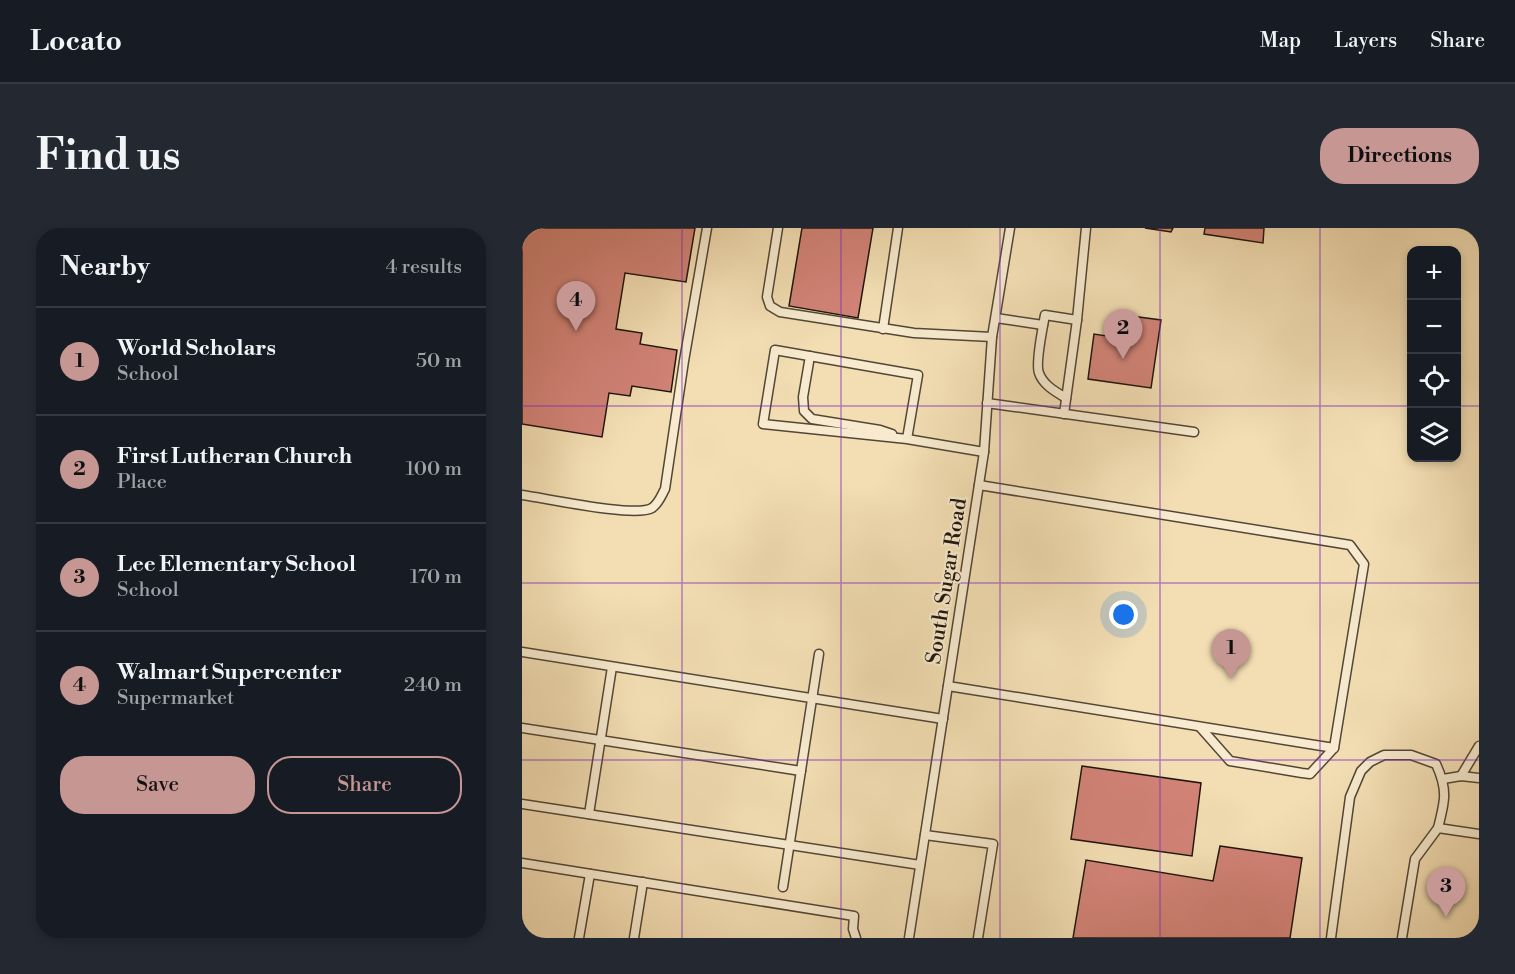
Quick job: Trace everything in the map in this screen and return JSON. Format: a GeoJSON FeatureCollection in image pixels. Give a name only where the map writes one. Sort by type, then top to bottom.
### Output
{"type":"FeatureCollection","features":[{"type":"Feature","properties":{"kind":"lane"},"geometry":{"type":"LineString","coordinates":[[522,495],[639,511],[650,509],[659,501],[665,489],[707,228]]}},
{"type":"Feature","properties":{"kind":"lane"},"geometry":{"type":"LineString","coordinates":[[778,228],[767,297],[770,306],[780,312],[914,333],[992,337]]}},
{"type":"Feature","properties":{"kind":"lane"},"geometry":{"type":"LineString","coordinates":[[883,328],[898,228]]}},
{"type":"Feature","properties":{"kind":"lane","name":"South Sugar Road"},"geometry":{"type":"LineString","coordinates":[[909,938],[984,452],[992,337],[1010,228]]}},
{"type":"Feature","properties":{"kind":"lane"},"geometry":{"type":"LineString","coordinates":[[1064,414],[1077,320],[1086,228]]}},
{"type":"Feature","properties":{"kind":"lane"},"geometry":{"type":"LineString","coordinates":[[1066,398],[1048,387],[1038,372],[1044,315],[1077,320]]}},
{"type":"Feature","properties":{"kind":"lane"},"geometry":{"type":"LineString","coordinates":[[996,318],[1043,325]]}},
{"type":"Feature","properties":{"kind":"lane"},"geometry":{"type":"LineString","coordinates":[[907,439],[918,375],[775,350],[763,424],[907,439],[984,452]]}},
{"type":"Feature","properties":{"kind":"lane"},"geometry":{"type":"LineString","coordinates":[[810,356],[803,397],[804,411],[812,419],[880,430],[907,439]]}},
{"type":"Feature","properties":{"kind":"lane"},"geometry":{"type":"LineString","coordinates":[[987,403],[1194,432]]}},
{"type":"Feature","properties":{"kind":"lane"},"geometry":{"type":"LineString","coordinates":[[979,485],[1350,545],[1364,564],[1334,748],[1310,774],[1302,773],[1230,761],[1200,726]]}},
{"type":"Feature","properties":{"kind":"lane"},"geometry":{"type":"LineString","coordinates":[[522,652],[943,719]]}},
{"type":"Feature","properties":{"kind":"lane"},"geometry":{"type":"LineString","coordinates":[[783,886],[819,654]]}},
{"type":"Feature","properties":{"kind":"lane"},"geometry":{"type":"LineString","coordinates":[[589,814],[612,667]]}},
{"type":"Feature","properties":{"kind":"lane"},"geometry":{"type":"LineString","coordinates":[[948,686],[1334,748]]}},
{"type":"Feature","properties":{"kind":"lane"},"geometry":{"type":"LineString","coordinates":[[522,728],[801,771]]}},
{"type":"Feature","properties":{"kind":"lane"},"geometry":{"type":"LineString","coordinates":[[1461,776],[1479,746]]}},
{"type":"Feature","properties":{"kind":"lane"},"geometry":{"type":"LineString","coordinates":[[1331,938],[1350,797],[1361,771],[1370,762],[1384,754],[1411,754],[1436,764],[1443,779],[1446,798],[1438,828],[1415,859],[1402,938]]}},
{"type":"Feature","properties":{"kind":"lane"},"geometry":{"type":"LineString","coordinates":[[1443,779],[1461,776],[1479,778]]}},
{"type":"Feature","properties":{"kind":"lane"},"geometry":{"type":"LineString","coordinates":[[522,804],[920,865]]}},
{"type":"Feature","properties":{"kind":"lane"},"geometry":{"type":"LineString","coordinates":[[1438,828],[1479,834]]}},
{"type":"Feature","properties":{"kind":"lane"},"geometry":{"type":"LineString","coordinates":[[925,835],[993,844],[978,938]]}},
{"type":"Feature","properties":{"kind":"lane"},"geometry":{"type":"LineString","coordinates":[[522,863],[854,916],[853,929],[856,938]]}},
{"type":"Feature","properties":{"kind":"lane"},"geometry":{"type":"LineString","coordinates":[[579,938],[590,874]]}},
{"type":"Feature","properties":{"kind":"lane"},"geometry":{"type":"LineString","coordinates":[[634,938],[643,882]]}},
{"type":"Feature","properties":{"kind":"building"},"geometry":{"type":"Polygon","coordinates":[[[522,228],[695,228],[686,282],[625,273],[616,329],[642,333],[640,344],[677,350],[671,392],[632,386],[630,396],[609,393],[602,437],[522,424],[522,228]]]}},
{"type":"Feature","properties":{"kind":"building"},"geometry":{"type":"Polygon","coordinates":[[[802,228],[873,228],[858,318],[789,306],[802,228]]]}},
{"type":"Feature","properties":{"kind":"building"},"geometry":{"type":"Polygon","coordinates":[[[1145,228],[1173,228],[1171,232],[1145,228]]]}},
{"type":"Feature","properties":{"kind":"building"},"geometry":{"type":"Polygon","coordinates":[[[1205,228],[1264,228],[1263,243],[1204,234],[1205,228]]]}},
{"type":"Feature","properties":{"kind":"building"},"geometry":{"type":"Polygon","coordinates":[[[1131,316],[1161,320],[1151,388],[1088,379],[1094,334],[1127,339],[1131,316]]]}},
{"type":"Feature","properties":{"kind":"building"},"geometry":{"type":"Polygon","coordinates":[[[1082,766],[1201,783],[1192,856],[1071,839],[1082,766]]]}},
{"type":"Feature","properties":{"kind":"building"},"geometry":{"type":"Polygon","coordinates":[[[1220,846],[1302,858],[1290,938],[1073,938],[1086,860],[1213,881],[1220,846]]]}},
{"type":"Feature","properties":{"kind":"place","name":"Walmart Supercenter"},"geometry":{"type":"Point","coordinates":[576,331]}},
{"type":"Feature","properties":{"kind":"place","name":"First Lutheran Church"},"geometry":{"type":"Point","coordinates":[1123,359]}},
{"type":"Feature","properties":{"kind":"place","name":"World Scholars"},"geometry":{"type":"Point","coordinates":[1231,679]}},
{"type":"Feature","properties":{"kind":"place","name":"Lee Elementary School"},"geometry":{"type":"Point","coordinates":[1446,917]}}]}
